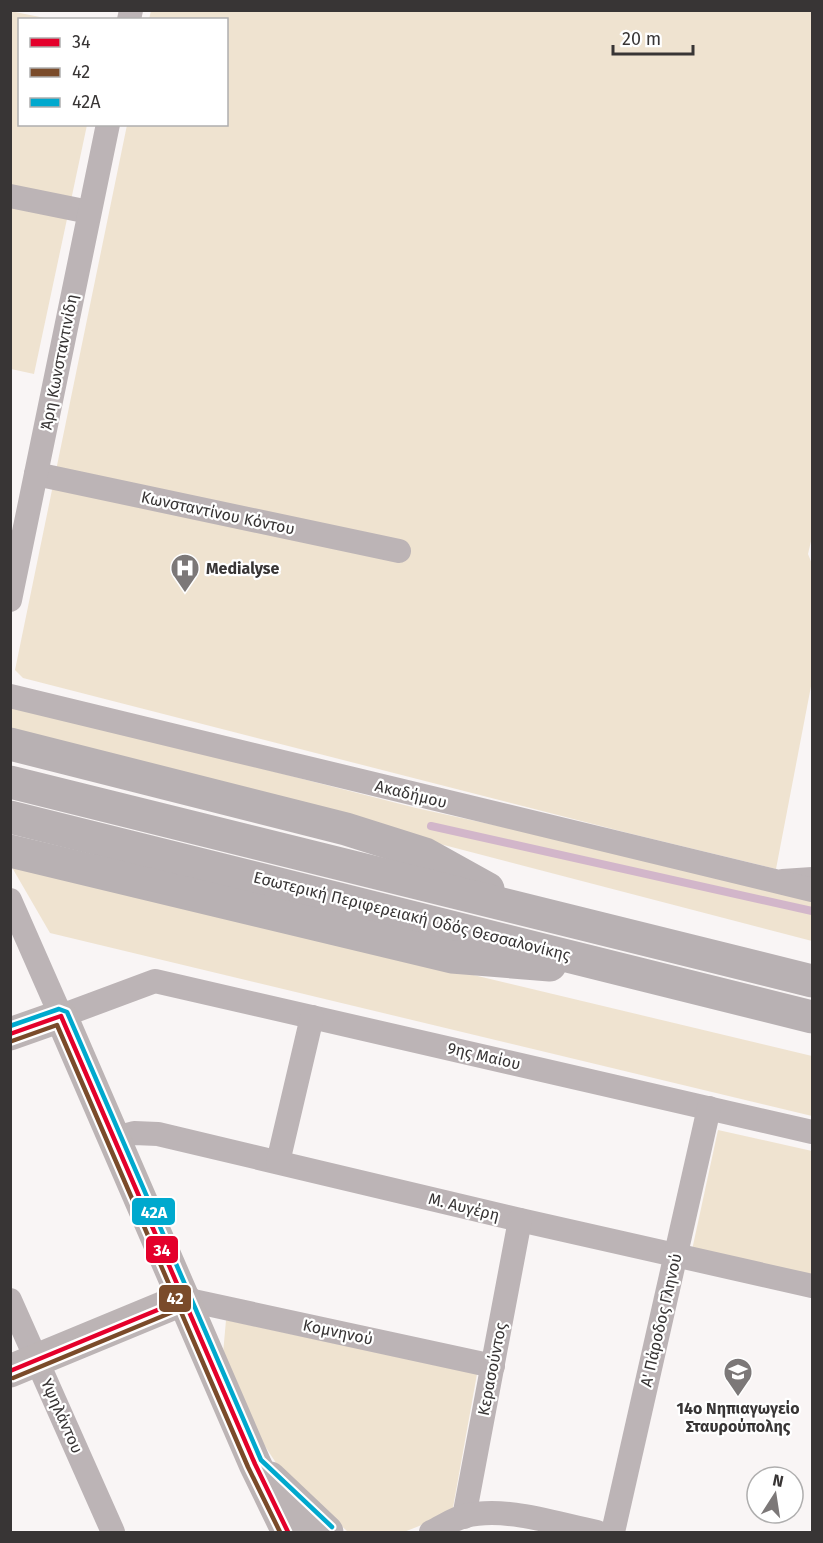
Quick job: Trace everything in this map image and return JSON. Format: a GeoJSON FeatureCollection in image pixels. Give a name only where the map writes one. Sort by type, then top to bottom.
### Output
{"type":"FeatureCollection","features":[{"type":"Feature","properties":{"kind":"highway"},"geometry":{"type":"LineString","coordinates":[[10,744],[346,830],[413,851],[446,865],[521,908]]}},
{"type":"Feature","properties":{"kind":"highway","name":"Εσωτερική Περιφερειακή Οδός Θεσσαλονίκης"},"geometry":{"type":"LineString","coordinates":[[10,782],[813,981]]}},
{"type":"Feature","properties":{"kind":"highway","name":"Εσωτερική Περιφερειακή Οδός Θεσσαλονίκης"},"geometry":{"type":"LineString","coordinates":[[10,817],[813,1017]]}},
{"type":"Feature","properties":{"kind":"highway"},"geometry":{"type":"LineString","coordinates":[[10,851],[452,957],[549,965],[609,965]]}},
{"type":"Feature","properties":{"kind":"street","name":"Άρη Κωνσταντινίδη"},"geometry":{"type":"LineString","coordinates":[[10,600],[108,126]]}},
{"type":"Feature","properties":{"kind":"street"},"geometry":{"type":"LineString","coordinates":[[10,196],[89,212]]}},
{"type":"Feature","properties":{"kind":"street","name":"Κωνσταντίνου Κόντου"},"geometry":{"type":"LineString","coordinates":[[36,474],[399,551]]}},
{"type":"Feature","properties":{"kind":"street","name":"Ακαδήμου"},"geometry":{"type":"LineString","coordinates":[[10,696],[813,890]]}},
{"type":"Feature","properties":{"kind":"street"},"geometry":{"type":"LineString","coordinates":[[10,900],[255,1464],[288,1533]]}},
{"type":"Feature","properties":{"kind":"street","name":"9ης Μαίου"},"geometry":{"type":"LineString","coordinates":[[61,1016],[155,981],[813,1132]]}},
{"type":"Feature","properties":{"kind":"street"},"geometry":{"type":"LineString","coordinates":[[10,1034],[61,1016]]}},
{"type":"Feature","properties":{"kind":"street"},"geometry":{"type":"LineString","coordinates":[[278,1162],[312,1017]]}},
{"type":"Feature","properties":{"kind":"street","name":"Α' Πάροδος Γληνού"},"geometry":{"type":"LineString","coordinates":[[613,1533],[709,1108]]}},
{"type":"Feature","properties":{"kind":"street","name":"Μ. Αυγέρη"},"geometry":{"type":"LineString","coordinates":[[115,1138],[134,1132],[158,1134],[520,1221],[813,1286]]}},
{"type":"Feature","properties":{"kind":"street","name":"Κερασούντος"},"geometry":{"type":"LineString","coordinates":[[464,1516],[520,1221]]}},
{"type":"Feature","properties":{"kind":"street"},"geometry":{"type":"LineString","coordinates":[[24,1365],[184,1299]]}},
{"type":"Feature","properties":{"kind":"street","name":"Κομνηνού"},"geometry":{"type":"LineString","coordinates":[[184,1299],[493,1366]]}},
{"type":"Feature","properties":{"kind":"street","name":"Υψηλάντου"},"geometry":{"type":"LineString","coordinates":[[10,1300],[24,1365],[113,1533]]}},
{"type":"Feature","properties":{"kind":"street"},"geometry":{"type":"LineString","coordinates":[[255,1464],[327,1533]]}},
{"type":"Feature","properties":{"kind":"street"},"geometry":{"type":"LineString","coordinates":[[431,1533],[464,1516],[491,1514],[533,1519],[597,1533]]}},
{"type":"Feature","properties":{"kind":"lane"},"geometry":{"type":"LineString","coordinates":[[782,875],[813,873]]}},
{"type":"Feature","properties":{"kind":"shaded area"},"geometry":{"type":"Polygon","coordinates":[[[10,11],[45,18],[18,18],[18,126],[87,126],[34,374],[11,369],[10,11]]]}},
{"type":"Feature","properties":{"kind":"shaded area"},"geometry":{"type":"Polygon","coordinates":[[[151,11],[812,11],[812,537],[808,554],[812,564],[812,681],[776,869],[23,678],[15,670],[127,126],[228,126],[228,18],[149,18],[151,11]]]}},
{"type":"Feature","properties":{"kind":"shaded area"},"geometry":{"type":"Polygon","coordinates":[[[10,704],[416,808],[642,857],[812,900],[812,941],[11,732],[10,704]]]}},
{"type":"Feature","properties":{"kind":"shaded area"},"geometry":{"type":"Polygon","coordinates":[[[10,864],[812,1056],[812,1116],[50,933],[10,864]]]}},
{"type":"Feature","properties":{"kind":"shaded area"},"geometry":{"type":"Polygon","coordinates":[[[718,1130],[812,1151],[812,1277],[692,1250],[718,1130]]]}},
{"type":"Feature","properties":{"kind":"shaded area"},"geometry":{"type":"Polygon","coordinates":[[[226,1320],[477,1374],[452,1513],[404,1532],[348,1532],[278,1466],[261,1440],[223,1354],[226,1320]]]}},
{"type":"Feature","properties":{"kind":"waterway"},"geometry":{"type":"LineString","coordinates":[[431,826],[812,911]]}},
{"type":"Feature","properties":{"kind":"transit line","name":"42Α"},"geometry":{"type":"LineString","coordinates":[[10,1026],[59,1009],[67,1012],[261,1460],[332,1527]]}},
{"type":"Feature","properties":{"kind":"transit line","name":"34"},"geometry":{"type":"LineString","coordinates":[[10,1034],[61,1016],[255,1464],[288,1532]]}},
{"type":"Feature","properties":{"kind":"transit line","name":"42"},"geometry":{"type":"LineString","coordinates":[[12,1041],[57,1025],[248,1467],[280,1532]]}},
{"type":"Feature","properties":{"kind":"transit line","name":"34"},"geometry":{"type":"LineString","coordinates":[[10,1371],[184,1299]]}},
{"type":"Feature","properties":{"kind":"transit line","name":"42"},"geometry":{"type":"LineString","coordinates":[[13,1378],[187,1306]]}},
{"type":"Feature","properties":{"kind":"place","name":"Medialyse"},"geometry":{"type":"Point","coordinates":[185,594]}},
{"type":"Feature","properties":{"kind":"place","name":"14ο Νηπιαγωγείο Σταυρούπολης"},"geometry":{"type":"Point","coordinates":[738,1398]}}]}
